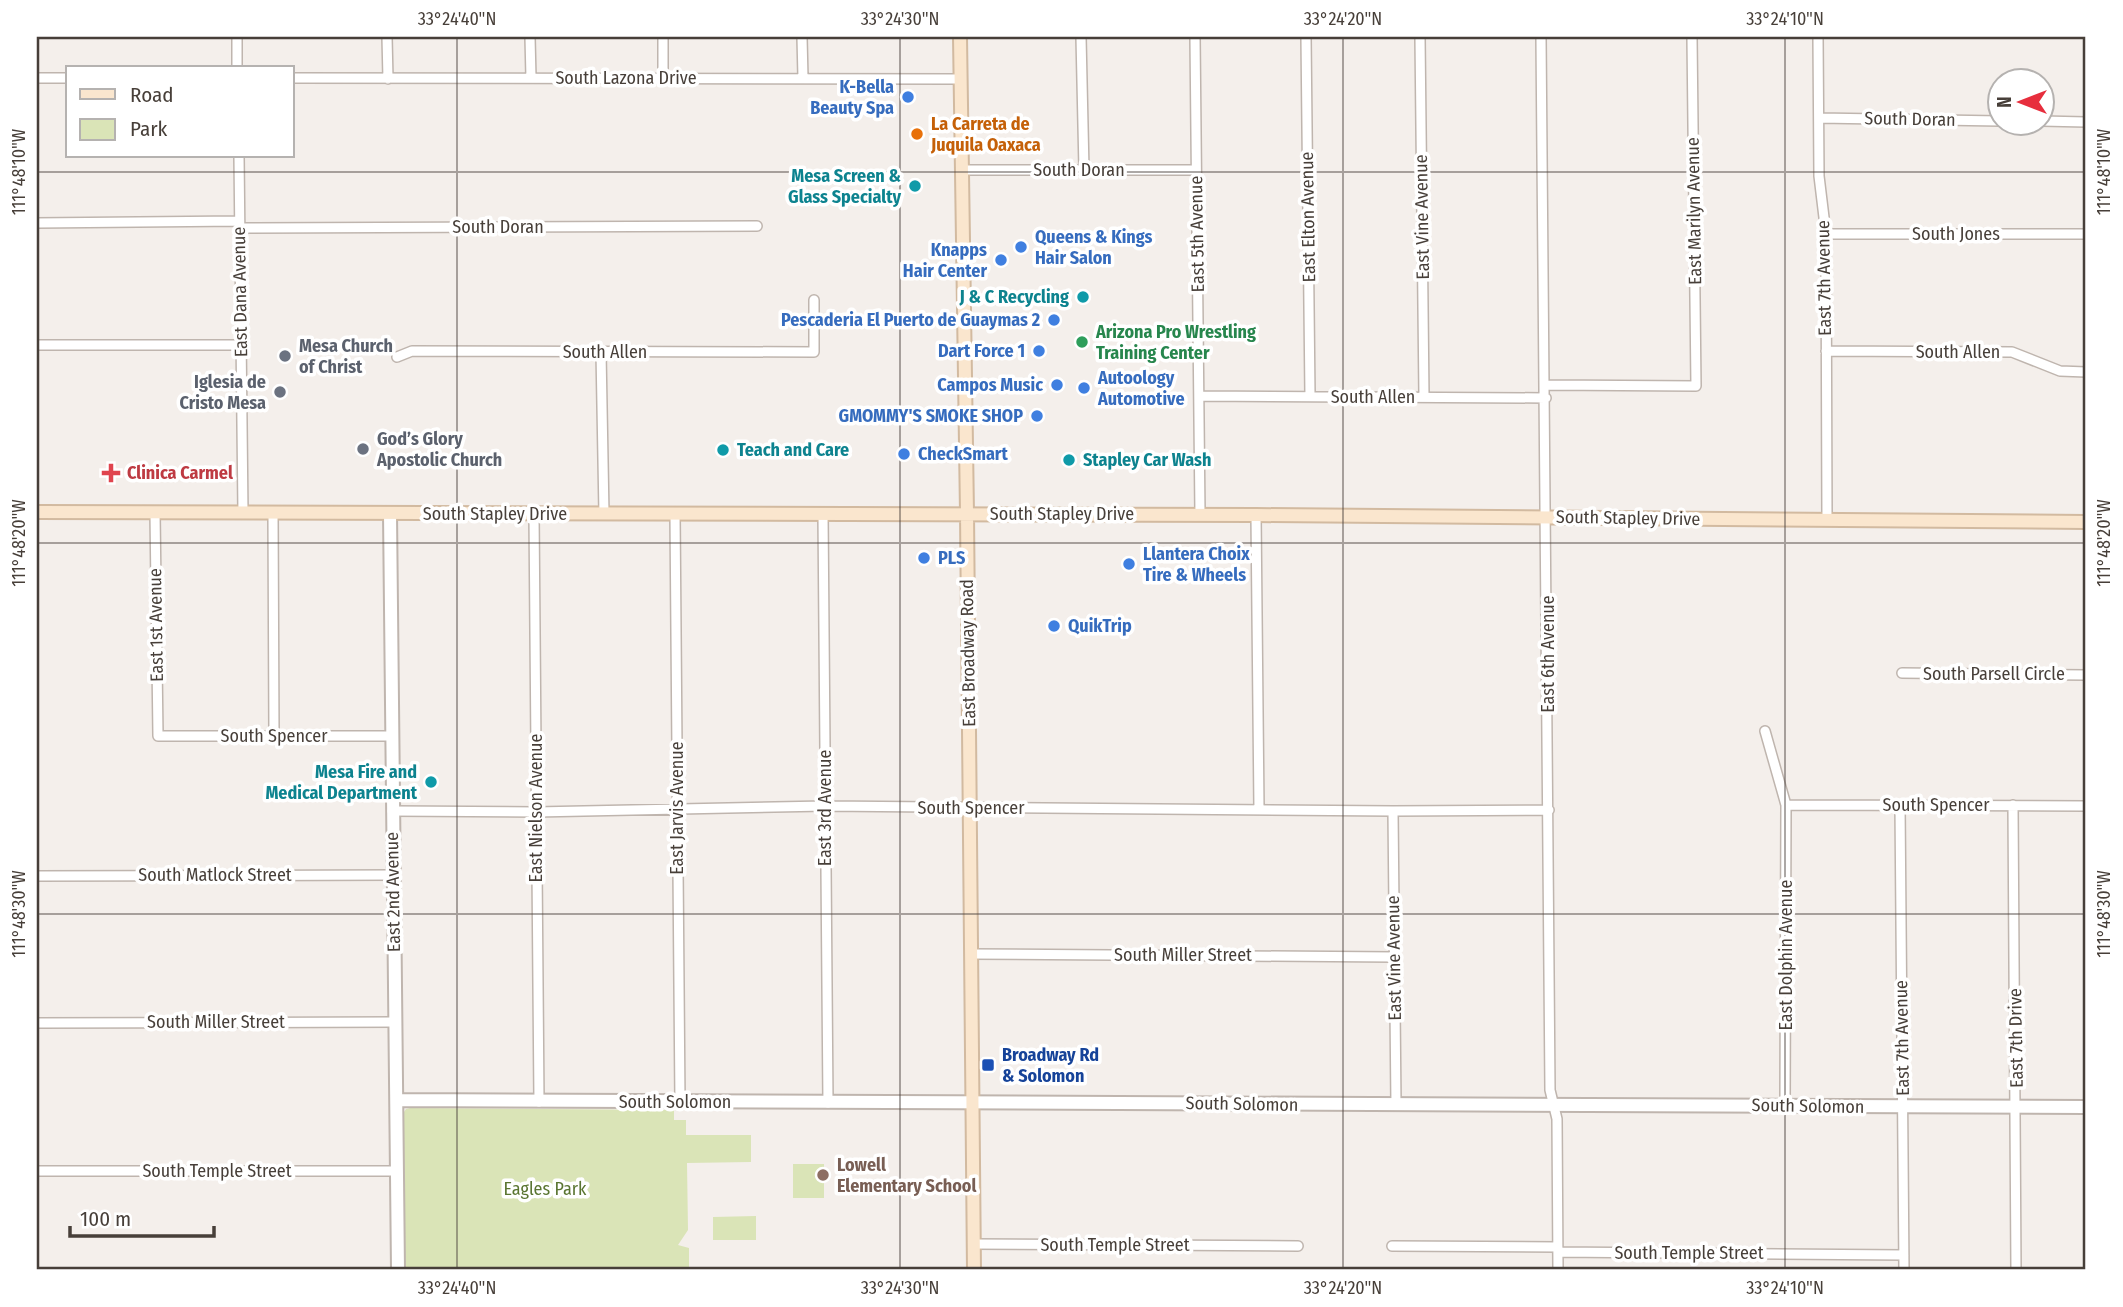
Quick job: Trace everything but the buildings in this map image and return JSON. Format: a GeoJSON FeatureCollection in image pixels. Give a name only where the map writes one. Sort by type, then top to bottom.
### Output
{"type":"FeatureCollection","features":[{"type":"Feature","properties":{"kind":"main road","name":"East Broadway Road"},"geometry":{"type":"LineString","coordinates":[[960,37],[974,1270]]}},
{"type":"Feature","properties":{"kind":"main road","name":"South Stapley Drive"},"geometry":{"type":"LineString","coordinates":[[37,512],[1200,514],[2086,522]]}},
{"type":"Feature","properties":{"kind":"street"},"geometry":{"type":"LineString","coordinates":[[237,37],[237,66]]}},
{"type":"Feature","properties":{"kind":"street"},"geometry":{"type":"LineString","coordinates":[[387,37],[387,79]]}},
{"type":"Feature","properties":{"kind":"street"},"geometry":{"type":"LineString","coordinates":[[530,37],[531,78]]}},
{"type":"Feature","properties":{"kind":"street"},"geometry":{"type":"LineString","coordinates":[[663,37],[663,78]]}},
{"type":"Feature","properties":{"kind":"street"},"geometry":{"type":"LineString","coordinates":[[802,37],[803,78]]}},
{"type":"Feature","properties":{"kind":"street"},"geometry":{"type":"LineString","coordinates":[[1082,37],[1084,170]]}},
{"type":"Feature","properties":{"kind":"street","name":"East 5th Avenue"},"geometry":{"type":"LineString","coordinates":[[1195,37],[1200,514]]}},
{"type":"Feature","properties":{"kind":"street","name":"East Elton Avenue"},"geometry":{"type":"LineString","coordinates":[[1306,37],[1310,396]]}},
{"type":"Feature","properties":{"kind":"street","name":"East Vine Avenue"},"geometry":{"type":"LineString","coordinates":[[1420,37],[1424,397]]}},
{"type":"Feature","properties":{"kind":"street","name":"East 6th Avenue"},"geometry":{"type":"LineString","coordinates":[[1541,37],[1550,1090],[1557,1119],[1558,1270]]}},
{"type":"Feature","properties":{"kind":"street","name":"East Marilyn Avenue"},"geometry":{"type":"LineString","coordinates":[[1546,385],[1696,386],[1692,37]]}},
{"type":"Feature","properties":{"kind":"street","name":"East 7th Avenue"},"geometry":{"type":"LineString","coordinates":[[1818,37],[1819,176],[1826,234],[1826,520]]}},
{"type":"Feature","properties":{"kind":"street"},"geometry":{"type":"LineString","coordinates":[[37,78],[66,78]]}},
{"type":"Feature","properties":{"kind":"street","name":"South Lazona Drive"},"geometry":{"type":"LineString","coordinates":[[294,78],[960,79]]}},
{"type":"Feature","properties":{"kind":"street","name":"South Doran"},"geometry":{"type":"LineString","coordinates":[[1819,118],[1986,121]]}},
{"type":"Feature","properties":{"kind":"street"},"geometry":{"type":"LineString","coordinates":[[2056,121],[2086,122]]}},
{"type":"Feature","properties":{"kind":"street","name":"East Dana Avenue"},"geometry":{"type":"LineString","coordinates":[[239,158],[243,513]]}},
{"type":"Feature","properties":{"kind":"street","name":"South Doran"},"geometry":{"type":"LineString","coordinates":[[961,170],[1196,170]]}},
{"type":"Feature","properties":{"kind":"street","name":"South Doran"},"geometry":{"type":"LineString","coordinates":[[37,223],[757,226]]}},
{"type":"Feature","properties":{"kind":"street","name":"South Jones"},"geometry":{"type":"LineString","coordinates":[[1826,234],[2086,234]]}},
{"type":"Feature","properties":{"kind":"street","name":"South Allen"},"geometry":{"type":"LineString","coordinates":[[397,357],[412,351],[814,352],[814,300]]}},
{"type":"Feature","properties":{"kind":"street"},"geometry":{"type":"LineString","coordinates":[[37,345],[241,345]]}},
{"type":"Feature","properties":{"kind":"street","name":"South Allen"},"geometry":{"type":"LineString","coordinates":[[1826,351],[2012,352],[2060,371],[2086,372]]}},
{"type":"Feature","properties":{"kind":"street"},"geometry":{"type":"LineString","coordinates":[[601,352],[604,513]]}},
{"type":"Feature","properties":{"kind":"street","name":"South Allen"},"geometry":{"type":"LineString","coordinates":[[1199,396],[1546,398]]}},
{"type":"Feature","properties":{"kind":"street","name":"East 1st Avenue"},"geometry":{"type":"LineString","coordinates":[[155,513],[158,736]]}},
{"type":"Feature","properties":{"kind":"street"},"geometry":{"type":"LineString","coordinates":[[273,513],[274,736]]}},
{"type":"Feature","properties":{"kind":"street","name":"East 2nd Avenue"},"geometry":{"type":"LineString","coordinates":[[390,513],[398,1270]]}},
{"type":"Feature","properties":{"kind":"street","name":"East Nielson Avenue"},"geometry":{"type":"LineString","coordinates":[[534,514],[539,1102]]}},
{"type":"Feature","properties":{"kind":"street","name":"East Jarvis Avenue"},"geometry":{"type":"LineString","coordinates":[[675,514],[680,1102]]}},
{"type":"Feature","properties":{"kind":"street","name":"East 3rd Avenue"},"geometry":{"type":"LineString","coordinates":[[823,514],[828,1102]]}},
{"type":"Feature","properties":{"kind":"street"},"geometry":{"type":"LineString","coordinates":[[1256,515],[1259,809]]}},
{"type":"Feature","properties":{"kind":"street","name":"South Parsell Circle"},"geometry":{"type":"LineString","coordinates":[[1902,673],[2086,674]]}},
{"type":"Feature","properties":{"kind":"street","name":"East Dolphin Avenue"},"geometry":{"type":"LineString","coordinates":[[1765,731],[1786,805],[1785,1105]]}},
{"type":"Feature","properties":{"kind":"street","name":"South Spencer"},"geometry":{"type":"LineString","coordinates":[[158,736],[391,736]]}},
{"type":"Feature","properties":{"kind":"street","name":"South Spencer"},"geometry":{"type":"LineString","coordinates":[[1786,805],[2086,806]]}},
{"type":"Feature","properties":{"kind":"street","name":"East 7th Avenue"},"geometry":{"type":"LineString","coordinates":[[1899,805],[1904,1270]]}},
{"type":"Feature","properties":{"kind":"street","name":"East 7th Drive"},"geometry":{"type":"LineString","coordinates":[[2013,805],[2016,1270]]}},
{"type":"Feature","properties":{"kind":"street","name":"South Spencer"},"geometry":{"type":"LineString","coordinates":[[392,811],[536,812],[825,806],[1549,810]]}},
{"type":"Feature","properties":{"kind":"street","name":"East Vine Avenue"},"geometry":{"type":"LineString","coordinates":[[1393,811],[1396,1105]]}},
{"type":"Feature","properties":{"kind":"street","name":"South Matlock Street"},"geometry":{"type":"LineString","coordinates":[[37,876],[393,875]]}},
{"type":"Feature","properties":{"kind":"street","name":"South Miller Street"},"geometry":{"type":"LineString","coordinates":[[971,954],[1394,957]]}},
{"type":"Feature","properties":{"kind":"street","name":"South Miller Street"},"geometry":{"type":"LineString","coordinates":[[37,1023],[395,1022]]}},
{"type":"Feature","properties":{"kind":"street","name":"South Solomon"},"geometry":{"type":"LineString","coordinates":[[397,1100],[2086,1107]]}},
{"type":"Feature","properties":{"kind":"street","name":"South Temple Street"},"geometry":{"type":"LineString","coordinates":[[37,1171],[397,1171]]}},
{"type":"Feature","properties":{"kind":"street","name":"South Temple Street"},"geometry":{"type":"LineString","coordinates":[[974,1244],[1298,1246]]}},
{"type":"Feature","properties":{"kind":"street","name":"South Temple Street"},"geometry":{"type":"LineString","coordinates":[[1392,1246],[1904,1255]]}},
{"type":"Feature","properties":{"kind":"green space","name":"Eagles Park"},"geometry":{"type":"Polygon","coordinates":[[[410,1108],[674,1110],[674,1120],[686,1120],[686,1135],[751,1135],[751,1162],[687,1163],[688,1230],[678,1245],[689,1248],[689,1270],[404,1270],[402,1115],[410,1108]]]}},
{"type":"Feature","properties":{"kind":"green space"},"geometry":{"type":"Polygon","coordinates":[[[793,1164],[824,1164],[824,1198],[793,1198],[793,1164]]]}},
{"type":"Feature","properties":{"kind":"green space"},"geometry":{"type":"Polygon","coordinates":[[[756,1216],[756,1240],[713,1240],[713,1217],[756,1216]]]}},
{"type":"Feature","properties":{"kind":"place","name":"K-Bella Beauty Spa"},"geometry":{"type":"Point","coordinates":[908,97]}},
{"type":"Feature","properties":{"kind":"place","name":"La Carreta de Juquila Oaxaca"},"geometry":{"type":"Point","coordinates":[917,134]}},
{"type":"Feature","properties":{"kind":"place","name":"Mesa Screen & Glass Specialty"},"geometry":{"type":"Point","coordinates":[915,186]}},
{"type":"Feature","properties":{"kind":"place","name":"Queens & Kings Hair Salon"},"geometry":{"type":"Point","coordinates":[1021,247]}},
{"type":"Feature","properties":{"kind":"place","name":"Knapps Hair Center"},"geometry":{"type":"Point","coordinates":[1001,260]}},
{"type":"Feature","properties":{"kind":"place","name":"J & C Recycling"},"geometry":{"type":"Point","coordinates":[1083,297]}},
{"type":"Feature","properties":{"kind":"place","name":"Pescaderia El Puerto de Guaymas 2"},"geometry":{"type":"Point","coordinates":[1054,320]}},
{"type":"Feature","properties":{"kind":"place","name":"Arizona Pro Wrestling Training Center"},"geometry":{"type":"Point","coordinates":[1082,342]}},
{"type":"Feature","properties":{"kind":"place","name":"Dart Force 1"},"geometry":{"type":"Point","coordinates":[1039,351]}},
{"type":"Feature","properties":{"kind":"place","name":"Mesa Church of Christ"},"geometry":{"type":"Point","coordinates":[285,356]}},
{"type":"Feature","properties":{"kind":"place","name":"Campos Music"},"geometry":{"type":"Point","coordinates":[1057,385]}},
{"type":"Feature","properties":{"kind":"place","name":"Autoology Automotive"},"geometry":{"type":"Point","coordinates":[1084,388]}},
{"type":"Feature","properties":{"kind":"place","name":"Iglesia de Cristo Mesa"},"geometry":{"type":"Point","coordinates":[280,392]}},
{"type":"Feature","properties":{"kind":"place","name":"GMOMMY'S SMOKE SHOP"},"geometry":{"type":"Point","coordinates":[1037,416]}},
{"type":"Feature","properties":{"kind":"place","name":"God’s Glory Apostolic Church"},"geometry":{"type":"Point","coordinates":[363,449]}},
{"type":"Feature","properties":{"kind":"place","name":"Teach and Care"},"geometry":{"type":"Point","coordinates":[723,450]}},
{"type":"Feature","properties":{"kind":"place","name":"CheckSmart"},"geometry":{"type":"Point","coordinates":[904,454]}},
{"type":"Feature","properties":{"kind":"place","name":"Stapley Car Wash"},"geometry":{"type":"Point","coordinates":[1069,460]}},
{"type":"Feature","properties":{"kind":"place","name":"Clinica Carmel"},"geometry":{"type":"Point","coordinates":[111,473]}},
{"type":"Feature","properties":{"kind":"place","name":"PLS"},"geometry":{"type":"Point","coordinates":[924,558]}},
{"type":"Feature","properties":{"kind":"place","name":"Llantera Choix Tire & Wheels"},"geometry":{"type":"Point","coordinates":[1129,564]}},
{"type":"Feature","properties":{"kind":"place","name":"QuikTrip"},"geometry":{"type":"Point","coordinates":[1054,626]}},
{"type":"Feature","properties":{"kind":"place","name":"Mesa Fire and Medical Department"},"geometry":{"type":"Point","coordinates":[431,782]}},
{"type":"Feature","properties":{"kind":"place","name":"Broadway Rd & Solomon"},"geometry":{"type":"Point","coordinates":[988,1065]}},
{"type":"Feature","properties":{"kind":"place","name":"Lowell Elementary School"},"geometry":{"type":"Point","coordinates":[823,1175]}}]}
